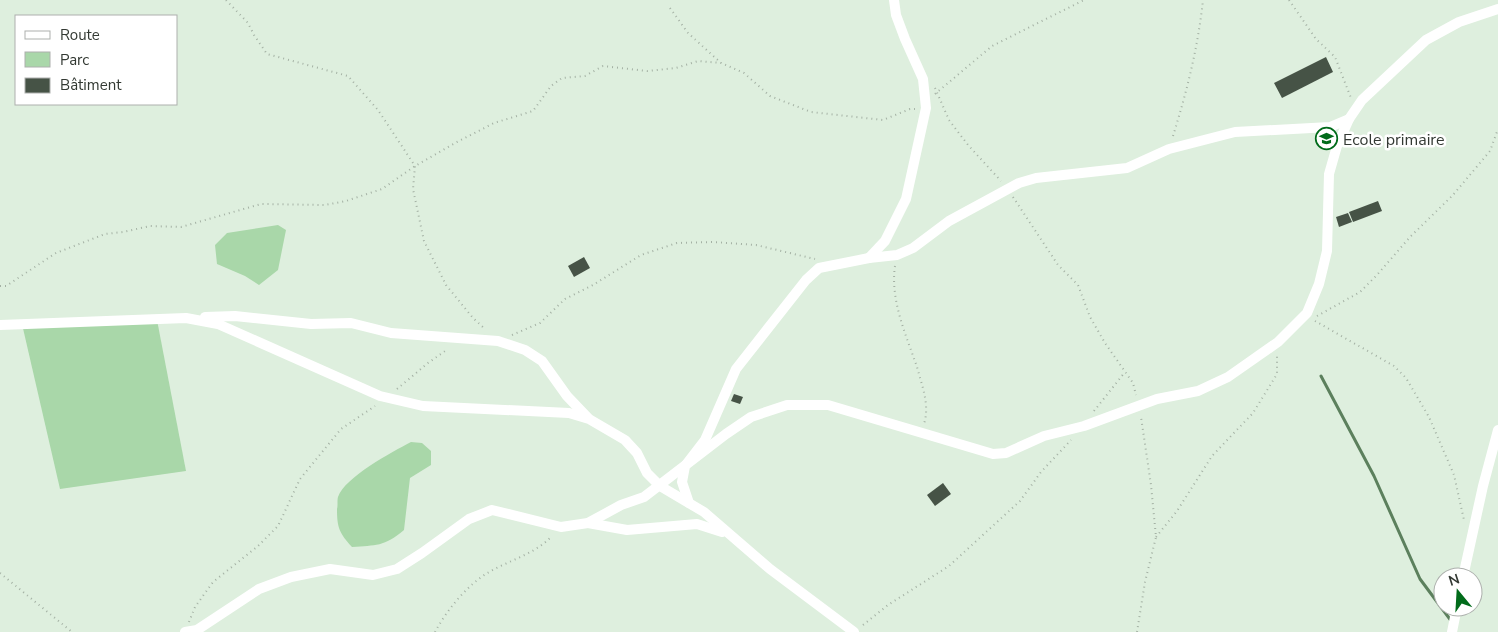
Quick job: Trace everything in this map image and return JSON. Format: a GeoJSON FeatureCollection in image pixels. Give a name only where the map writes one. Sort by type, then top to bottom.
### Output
{"type":"FeatureCollection","features":[{"type":"Feature","properties":{"kind":"street"},"geometry":{"type":"LineString","coordinates":[[869,258],[885,241],[906,199],[918,152],[926,108],[924,79],[905,39],[896,14],[894,0]]}},
{"type":"Feature","properties":{"kind":"street"},"geometry":{"type":"LineString","coordinates":[[588,523],[621,505],[644,497],[751,417],[787,406],[828,405],[993,454],[1006,453],[1044,436],[1084,426],[1157,400],[1198,391],[1228,377],[1278,342],[1307,312],[1319,284],[1327,251],[1329,174],[1337,146],[1349,119],[1362,100],[1426,40],[1459,22],[1498,9]]}},
{"type":"Feature","properties":{"kind":"street"},"geometry":{"type":"LineString","coordinates":[[689,503],[682,482],[685,466],[704,440],[736,369],[806,280],[819,268],[869,258],[897,256],[913,248],[950,221],[1018,183],[1036,178],[1127,168],[1169,149],[1235,132],[1330,127],[1349,119]]}},
{"type":"Feature","properties":{"kind":"street"},"geometry":{"type":"LineString","coordinates":[[0,325],[235,316],[311,324],[351,323],[391,333],[498,341],[525,350],[542,361],[567,396],[589,419]]}},
{"type":"Feature","properties":{"kind":"street"},"geometry":{"type":"LineString","coordinates":[[186,318],[218,324],[387,398],[423,406],[569,413],[589,419],[625,440],[637,453],[648,473],[660,486],[704,512],[728,535],[770,569],[854,632]]}},
{"type":"Feature","properties":{"kind":"street"},"geometry":{"type":"LineString","coordinates":[[1464,567],[1498,430]]}},
{"type":"Feature","properties":{"kind":"street"},"geometry":{"type":"LineString","coordinates":[[187,628],[197,630],[258,589],[291,576],[330,569],[373,575],[397,569],[469,519],[492,510],[561,527],[588,523],[627,530],[698,524],[728,535]]}},
{"type":"Feature","properties":{"kind":"street"},"geometry":{"type":"LineString","coordinates":[[1452,632],[1455,617]]}},
{"type":"Feature","properties":{"kind":"path"},"geometry":{"type":"LineString","coordinates":[[226,0],[248,23],[267,54],[348,76],[378,110],[415,166],[413,189],[424,241],[446,285],[473,318],[498,341],[540,323],[565,299],[593,285],[640,255],[677,243],[713,242],[756,246],[802,255],[834,264]]}},
{"type":"Feature","properties":{"kind":"path"},"geometry":{"type":"LineString","coordinates":[[670,8],[688,33],[720,63],[744,74],[770,96],[811,112],[883,120],[910,109],[926,108],[937,91],[992,46],[1084,0]]}},
{"type":"Feature","properties":{"kind":"path"},"geometry":{"type":"LineString","coordinates":[[1169,149],[1186,95],[1199,36],[1203,0]]}},
{"type":"Feature","properties":{"kind":"path"},"geometry":{"type":"LineString","coordinates":[[1290,0],[1316,39],[1335,57],[1356,109]]}},
{"type":"Feature","properties":{"kind":"path"},"geometry":{"type":"LineString","coordinates":[[0,286],[6,286],[56,253],[105,234],[150,226],[181,227],[261,204],[325,205],[346,201],[382,189],[415,166],[457,142],[494,123],[533,111],[551,86],[562,78],[585,76],[603,66],[647,71],[676,68],[698,61],[720,63]]}},
{"type":"Feature","properties":{"kind":"path"},"geometry":{"type":"LineString","coordinates":[[934,84],[949,120],[1008,189],[1058,265],[1078,285],[1090,317],[1105,343],[1133,383],[1139,406],[1151,485],[1156,537],[1145,582],[1137,632]]}},
{"type":"Feature","properties":{"kind":"path"},"geometry":{"type":"LineString","coordinates":[[1466,527],[1454,475],[1429,417],[1406,378],[1394,366],[1310,319],[1360,292],[1377,275],[1410,237],[1452,195],[1490,151],[1498,129]]}},
{"type":"Feature","properties":{"kind":"path"},"geometry":{"type":"LineString","coordinates":[[897,256],[893,281],[897,307],[924,392],[926,416],[921,433]]}},
{"type":"Feature","properties":{"kind":"path"},"geometry":{"type":"LineString","coordinates":[[187,628],[195,607],[213,582],[258,546],[278,526],[300,479],[341,429],[387,398],[428,363],[462,339]]}},
{"type":"Feature","properties":{"kind":"path"},"geometry":{"type":"LineString","coordinates":[[1156,537],[1176,511],[1212,456],[1253,412],[1277,374],[1278,342]]}},
{"type":"Feature","properties":{"kind":"path"},"geometry":{"type":"LineString","coordinates":[[1084,426],[1125,372]]}},
{"type":"Feature","properties":{"kind":"path"},"geometry":{"type":"LineString","coordinates":[[854,632],[888,605],[949,566],[1020,502],[1040,472],[1072,439]]}},
{"type":"Feature","properties":{"kind":"path"},"geometry":{"type":"LineString","coordinates":[[435,632],[442,620],[470,586],[488,573],[543,546],[561,527]]}},
{"type":"Feature","properties":{"kind":"path"},"geometry":{"type":"LineString","coordinates":[[0,573],[72,632]]}},
{"type":"Feature","properties":{"kind":"green space"},"geometry":{"type":"Polygon","coordinates":[[[278,225],[286,230],[278,270],[259,285],[245,276],[217,264],[215,245],[227,233],[278,225]]]}},
{"type":"Feature","properties":{"kind":"green space"},"geometry":{"type":"Polygon","coordinates":[[[157,320],[186,471],[60,489],[22,324],[157,320]]]}},
{"type":"Feature","properties":{"kind":"green space"},"geometry":{"type":"Polygon","coordinates":[[[411,442],[422,443],[431,451],[431,465],[410,478],[404,530],[391,540],[385,542],[352,547],[344,538],[338,525],[338,497],[342,489],[359,473],[411,442]]]}},
{"type":"Feature","properties":{"kind":"building"},"geometry":{"type":"Polygon","coordinates":[[[1326,57],[1333,72],[1282,98],[1274,83],[1326,57]]]}},
{"type":"Feature","properties":{"kind":"building"},"geometry":{"type":"Polygon","coordinates":[[[1378,201],[1382,211],[1353,222],[1349,212],[1378,201]]]}},
{"type":"Feature","properties":{"kind":"building"},"geometry":{"type":"Polygon","coordinates":[[[1348,213],[1352,222],[1339,227],[1336,217],[1348,213]]]}},
{"type":"Feature","properties":{"kind":"building"},"geometry":{"type":"Polygon","coordinates":[[[584,257],[590,268],[574,277],[568,266],[584,257]]]}},
{"type":"Feature","properties":{"kind":"building"},"geometry":{"type":"Polygon","coordinates":[[[734,394],[743,397],[740,404],[731,401],[734,394]]]}},
{"type":"Feature","properties":{"kind":"building"},"geometry":{"type":"Polygon","coordinates":[[[943,483],[951,494],[935,506],[927,495],[943,483]]]}},
{"type":"Feature","properties":{"kind":"waterway"},"geometry":{"type":"LineString","coordinates":[[1321,376],[1374,476],[1420,579],[1452,622]]}},
{"type":"Feature","properties":{"kind":"place","name":"Ecole primaire"},"geometry":{"type":"Point","coordinates":[1327,139]}}]}
